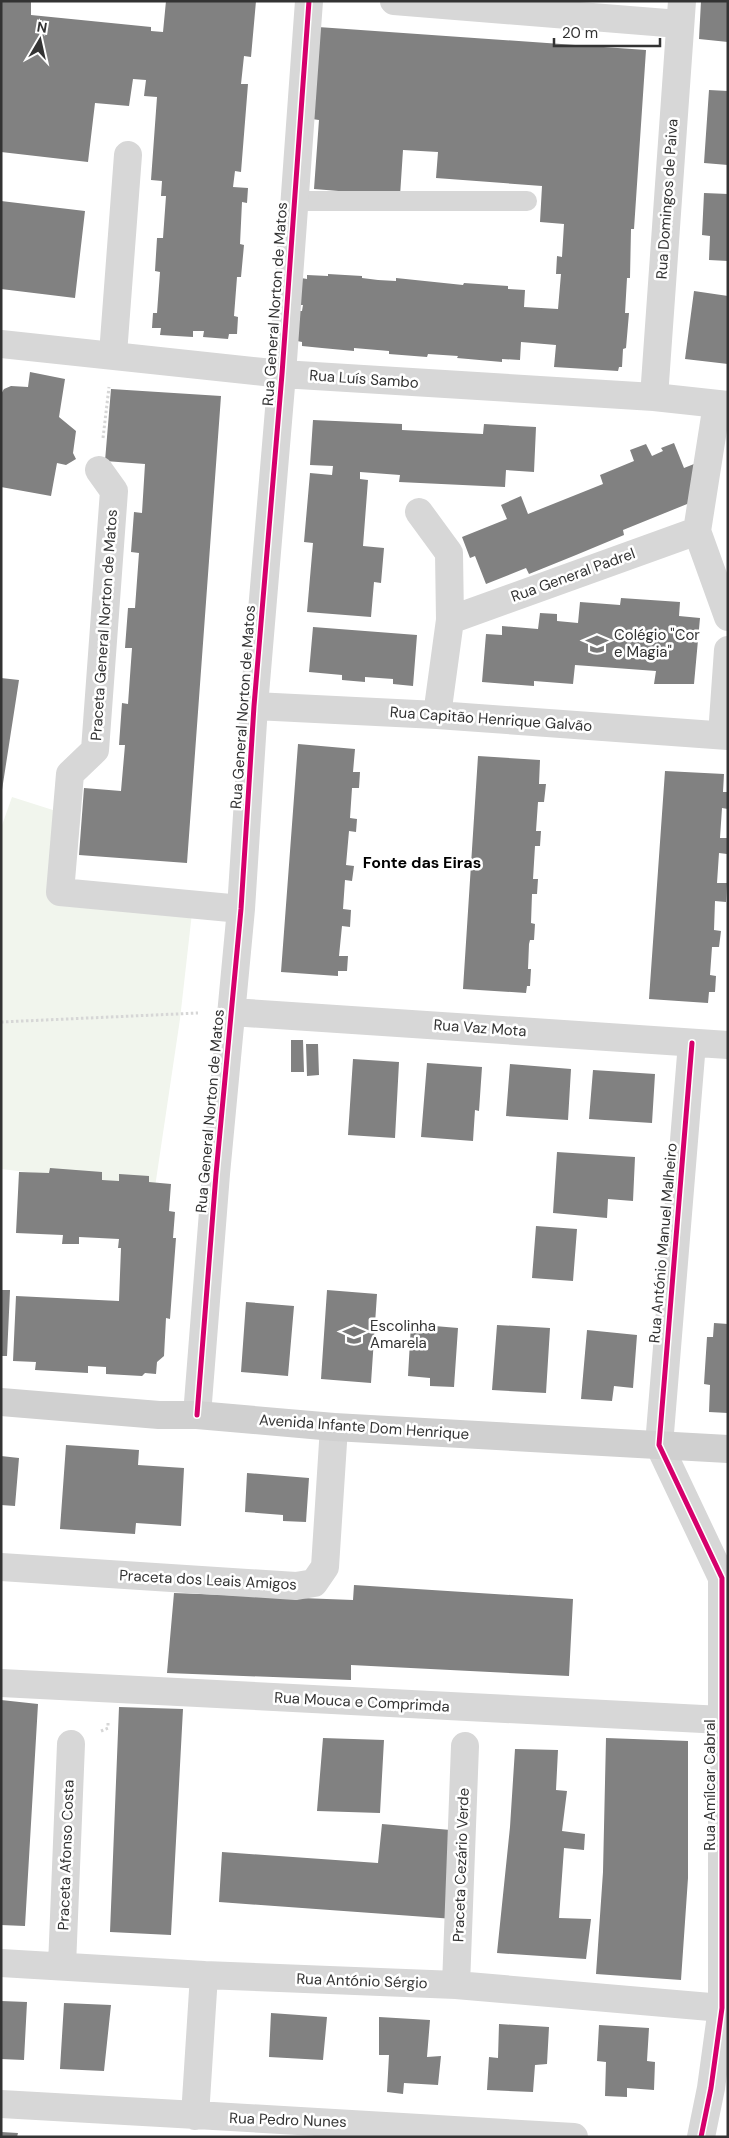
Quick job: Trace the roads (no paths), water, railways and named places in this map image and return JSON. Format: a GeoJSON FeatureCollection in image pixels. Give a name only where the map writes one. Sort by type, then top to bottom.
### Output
{"type":"FeatureCollection","features":[{"type":"Feature","properties":{"kind":"street","name":"Rua General Norton de Matos"},"geometry":{"type":"LineString","coordinates":[[198,1415],[216,1174],[241,910],[254,706],[282,374],[309,1]]}},
{"type":"Feature","properties":{"kind":"street"},"geometry":{"type":"LineString","coordinates":[[394,1],[680,12]]}},
{"type":"Feature","properties":{"kind":"street","name":"Rua Domingos de Paiva"},"geometry":{"type":"LineString","coordinates":[[654,397],[680,12]]}},
{"type":"Feature","properties":{"kind":"street"},"geometry":{"type":"LineString","coordinates":[[113,354],[128,155]]}},
{"type":"Feature","properties":{"kind":"street","name":"Rua Luís Sambo"},"geometry":{"type":"LineString","coordinates":[[1,344],[113,354],[282,374],[654,397],[722,405]]}},
{"type":"Feature","properties":{"kind":"street"},"geometry":{"type":"LineString","coordinates":[[722,405],[697,531],[728,616]]}},
{"type":"Feature","properties":{"kind":"street","name":"Praceta General Norton de Matos"},"geometry":{"type":"LineString","coordinates":[[98,470],[114,491],[95,750],[70,774],[60,892],[241,910]]}},
{"type":"Feature","properties":{"kind":"street"},"geometry":{"type":"LineString","coordinates":[[418,512],[449,553],[450,620],[437,715]]}},
{"type":"Feature","properties":{"kind":"street","name":"Rua General Padrel"},"geometry":{"type":"LineString","coordinates":[[450,620],[697,531]]}},
{"type":"Feature","properties":{"kind":"street"},"geometry":{"type":"LineString","coordinates":[[725,735],[728,650]]}},
{"type":"Feature","properties":{"kind":"street","name":"Rua Capitão Henrique Galvão"},"geometry":{"type":"LineString","coordinates":[[254,706],[437,715],[725,735]]}},
{"type":"Feature","properties":{"kind":"street","name":"Rua Vaz Mota"},"geometry":{"type":"LineString","coordinates":[[232,1012],[728,1045]]}},
{"type":"Feature","properties":{"kind":"street","name":"Rua António Manuel Malheiro"},"geometry":{"type":"LineString","coordinates":[[660,1444],[692,1043]]}},
{"type":"Feature","properties":{"kind":"street","name":"Avenida Infante Dom Henrique"},"geometry":{"type":"LineString","coordinates":[[1,1402],[334,1426],[728,1449]]}},
{"type":"Feature","properties":{"kind":"street","name":"Praceta dos Leais Amigos"},"geometry":{"type":"LineString","coordinates":[[1,1568],[296,1586],[314,1583],[325,1567],[334,1426]]}},
{"type":"Feature","properties":{"kind":"street","name":"Rua Amílcar Cabral"},"geometry":{"type":"LineString","coordinates":[[660,1444],[725,1573],[722,1720],[725,2009],[720,2087],[701,2137]]}},
{"type":"Feature","properties":{"kind":"street","name":"Rua Mouca e Comprimda"},"geometry":{"type":"LineString","coordinates":[[1,1683],[722,1720]]}},
{"type":"Feature","properties":{"kind":"street","name":"Praceta Afonso Costa"},"geometry":{"type":"LineString","coordinates":[[62,1966],[71,1744]]}},
{"type":"Feature","properties":{"kind":"street","name":"Praceta Cezário Verde"},"geometry":{"type":"LineString","coordinates":[[456,1985],[465,1746]]}},
{"type":"Feature","properties":{"kind":"street","name":"Rua António Sérgio"},"geometry":{"type":"LineString","coordinates":[[1,1963],[204,1975],[456,1985],[725,2009]]}},
{"type":"Feature","properties":{"kind":"street"},"geometry":{"type":"LineString","coordinates":[[195,2116],[204,1975]]}},
{"type":"Feature","properties":{"kind":"street","name":"Rua Pedro Nunes"},"geometry":{"type":"LineString","coordinates":[[1,2104],[195,2116],[355,2123],[465,2133],[574,2137]]}},
{"type":"Feature","properties":{"kind":"lane"},"geometry":{"type":"LineString","coordinates":[[295,200],[527,201]]}},
{"type":"Feature","properties":{"kind":"place","name":"Colégio \"Cor e Magia\""},"geometry":{"type":"Point","coordinates":[597,644]}},
{"type":"Feature","properties":{"kind":"place","name":"Escolinha Amarela"},"geometry":{"type":"Point","coordinates":[354,1335]}},
{"type":"Feature","properties":{"kind":"district","name":"Fonte das Eiras"},"geometry":{"type":"Point","coordinates":[422,862]}}]}
